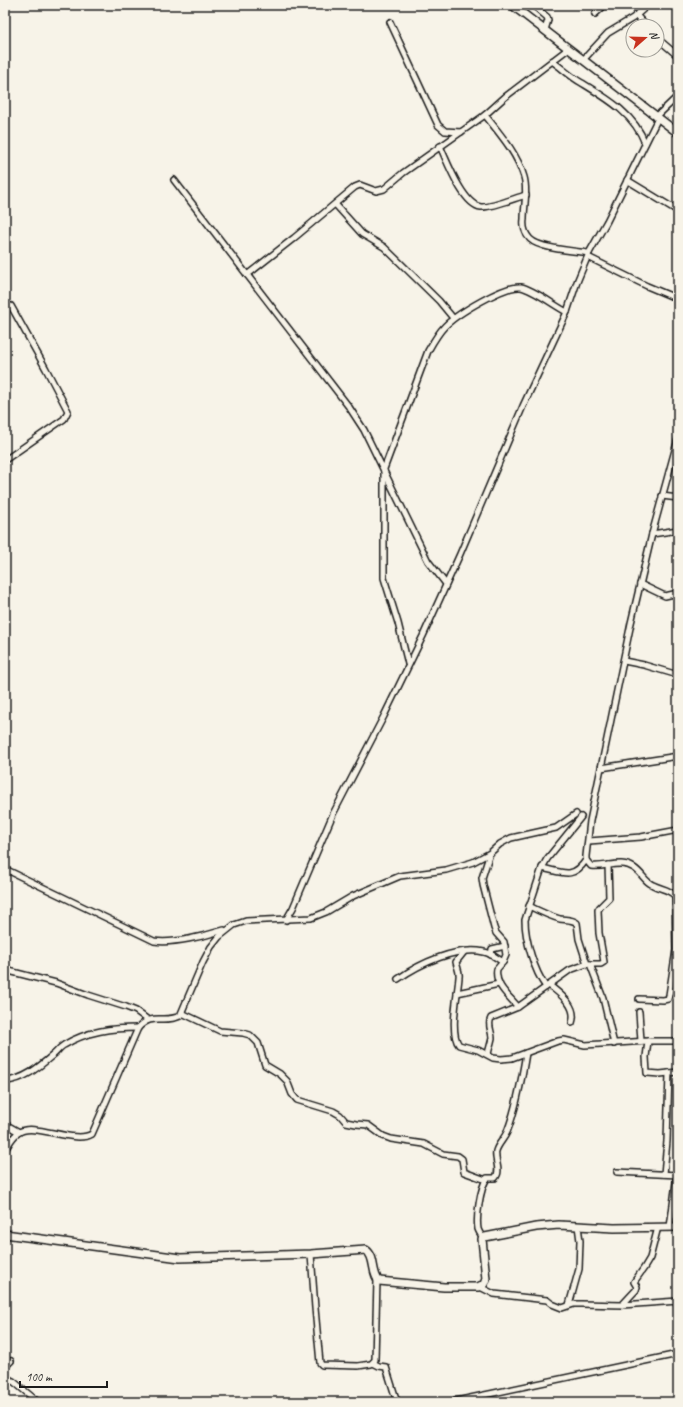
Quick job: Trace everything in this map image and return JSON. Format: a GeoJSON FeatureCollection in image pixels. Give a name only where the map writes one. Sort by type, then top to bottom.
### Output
{"type":"FeatureCollection","features":[{"type":"Feature","properties":{"kind":"street"},"geometry":{"type":"LineString","coordinates":[[512,5],[678,133]]}},
{"type":"Feature","properties":{"kind":"street"},"geometry":{"type":"LineString","coordinates":[[533,5],[547,17],[548,20],[545,30]]}},
{"type":"Feature","properties":{"kind":"street"},"geometry":{"type":"LineString","coordinates":[[595,14],[605,5]]}},
{"type":"Feature","properties":{"kind":"street"},"geometry":{"type":"LineString","coordinates":[[583,60],[608,33],[636,15],[648,5]]}},
{"type":"Feature","properties":{"kind":"street"},"geometry":{"type":"LineString","coordinates":[[675,5],[678,8]]}},
{"type":"Feature","properties":{"kind":"street"},"geometry":{"type":"LineString","coordinates":[[636,15],[639,18]]}},
{"type":"Feature","properties":{"kind":"street"},"geometry":{"type":"LineString","coordinates":[[390,22],[438,125],[445,131],[462,132]]}},
{"type":"Feature","properties":{"kind":"street"},"geometry":{"type":"LineString","coordinates":[[665,45],[678,56]]}},
{"type":"Feature","properties":{"kind":"street"},"geometry":{"type":"LineString","coordinates":[[247,275],[355,187],[360,185],[376,191],[381,191],[440,146],[485,115],[504,97],[568,49]]}},
{"type":"Feature","properties":{"kind":"street"},"geometry":{"type":"LineString","coordinates":[[552,61],[628,115],[642,134],[645,143]]}},
{"type":"Feature","properties":{"kind":"street"},"geometry":{"type":"LineString","coordinates":[[286,920],[293,908],[333,814],[366,753],[446,584],[523,406],[567,312],[588,255],[607,221],[657,117],[678,96]]}},
{"type":"Feature","properties":{"kind":"street"},"geometry":{"type":"LineString","coordinates":[[485,115],[511,148],[524,177],[526,195],[523,224],[526,234],[530,239],[536,243],[553,248],[588,255],[647,286],[678,299]]}},
{"type":"Feature","properties":{"kind":"street"},"geometry":{"type":"LineString","coordinates":[[440,146],[461,190],[467,198],[475,204],[481,207],[488,206],[526,195]]}},
{"type":"Feature","properties":{"kind":"street"},"geometry":{"type":"LineString","coordinates":[[174,180],[349,407],[364,430],[428,561],[446,584]]}},
{"type":"Feature","properties":{"kind":"street"},"geometry":{"type":"LineString","coordinates":[[627,180],[678,211]]}},
{"type":"Feature","properties":{"kind":"street"},"geometry":{"type":"LineString","coordinates":[[335,204],[362,234],[384,247],[430,292],[453,318]]}},
{"type":"Feature","properties":{"kind":"street"},"geometry":{"type":"LineString","coordinates":[[408,664],[398,623],[384,578],[384,469],[428,351],[436,337],[453,318],[492,296],[513,287],[527,289],[567,312]]}},
{"type":"Feature","properties":{"kind":"street"},"geometry":{"type":"LineString","coordinates":[[5,460],[64,418],[68,411],[11,306]]}},
{"type":"Feature","properties":{"kind":"street"},"geometry":{"type":"LineString","coordinates":[[542,868],[571,873],[580,869],[586,860],[590,821],[640,584],[678,439]]}},
{"type":"Feature","properties":{"kind":"street"},"geometry":{"type":"LineString","coordinates":[[662,496],[678,498]]}},
{"type":"Feature","properties":{"kind":"street"},"geometry":{"type":"LineString","coordinates":[[652,534],[678,530]]}},
{"type":"Feature","properties":{"kind":"street"},"geometry":{"type":"LineString","coordinates":[[640,584],[665,596],[678,593]]}},
{"type":"Feature","properties":{"kind":"street"},"geometry":{"type":"LineString","coordinates":[[624,661],[678,675]]}},
{"type":"Feature","properties":{"kind":"street"},"geometry":{"type":"LineString","coordinates":[[601,768],[678,756]]}},
{"type":"Feature","properties":{"kind":"street"},"geometry":{"type":"LineString","coordinates":[[5,970],[56,982],[88,995],[126,1007],[148,1020],[170,1020],[182,1014],[208,952],[219,937],[237,924],[246,921],[311,918],[326,912],[353,896],[400,876],[446,870],[467,864],[490,853],[500,844],[511,838],[556,828],[576,814]]}},
{"type":"Feature","properties":{"kind":"street"},"geometry":{"type":"LineString","coordinates":[[572,1023],[574,1015],[573,1010],[563,996],[547,986],[536,969],[525,928],[525,920],[542,868],[547,859],[581,817]]}},
{"type":"Feature","properties":{"kind":"street"},"geometry":{"type":"LineString","coordinates":[[589,842],[641,837],[678,830]]}},
{"type":"Feature","properties":{"kind":"street"},"geometry":{"type":"LineString","coordinates":[[490,853],[482,878],[483,885],[494,928],[496,933],[502,939],[505,946],[506,955],[496,973],[499,984],[518,1008]]}},
{"type":"Feature","properties":{"kind":"street"},"geometry":{"type":"LineString","coordinates":[[586,860],[591,866],[624,864],[635,868],[648,882],[670,892],[675,899],[676,950],[668,999],[639,999]]}},
{"type":"Feature","properties":{"kind":"street"},"geometry":{"type":"LineString","coordinates":[[488,1054],[492,1036],[490,1030],[490,1020],[493,1017],[518,1008],[570,970],[588,964],[602,964],[605,960],[598,919],[599,908],[609,898],[608,865]]}},
{"type":"Feature","properties":{"kind":"street"},"geometry":{"type":"LineString","coordinates":[[5,869],[154,941],[160,942],[183,939],[228,930]]}},
{"type":"Feature","properties":{"kind":"street"},"geometry":{"type":"LineString","coordinates":[[529,906],[553,917],[577,922],[579,939],[603,998],[614,1044]]}},
{"type":"Feature","properties":{"kind":"street"},"geometry":{"type":"LineString","coordinates":[[491,955],[492,949],[505,946]]}},
{"type":"Feature","properties":{"kind":"street"},"geometry":{"type":"LineString","coordinates":[[398,979],[409,971],[439,957],[464,952],[484,952],[503,962]]}},
{"type":"Feature","properties":{"kind":"street"},"geometry":{"type":"LineString","coordinates":[[464,952],[456,962],[459,976],[454,1016],[457,1043],[459,1045],[488,1054],[493,1058],[501,1059],[512,1058],[564,1040],[585,1045],[641,1041],[678,1041]]}},
{"type":"Feature","properties":{"kind":"street"},"geometry":{"type":"LineString","coordinates":[[458,993],[499,984]]}},
{"type":"Feature","properties":{"kind":"street"},"geometry":{"type":"LineString","coordinates":[[639,1012],[641,1041]]}},
{"type":"Feature","properties":{"kind":"street"},"geometry":{"type":"LineString","coordinates":[[182,1014],[220,1032],[243,1033],[250,1035],[258,1043],[265,1065],[280,1074],[287,1081],[292,1094],[297,1100],[334,1111],[346,1122],[368,1125],[383,1136],[391,1139],[424,1144],[443,1154],[458,1156],[462,1159],[464,1172],[486,1180],[488,1178],[495,1178],[498,1176],[496,1151],[508,1128],[523,1075],[526,1053]]}},
{"type":"Feature","properties":{"kind":"street"},"geometry":{"type":"LineString","coordinates":[[5,1150],[12,1139],[19,1132],[26,1130],[68,1136],[87,1137],[92,1134],[138,1028],[148,1020]]}},
{"type":"Feature","properties":{"kind":"street"},"geometry":{"type":"LineString","coordinates":[[5,1081],[19,1079],[26,1076],[53,1055],[63,1045],[84,1036],[101,1030],[114,1028],[138,1028]]}},
{"type":"Feature","properties":{"kind":"street"},"geometry":{"type":"LineString","coordinates":[[648,1041],[646,1057],[647,1073],[669,1074],[678,1072]]}},
{"type":"Feature","properties":{"kind":"street"},"geometry":{"type":"LineString","coordinates":[[664,1174],[669,1074]]}},
{"type":"Feature","properties":{"kind":"street"},"geometry":{"type":"LineString","coordinates":[[5,1124],[19,1132]]}},
{"type":"Feature","properties":{"kind":"street"},"geometry":{"type":"LineString","coordinates":[[617,1172],[677,1175],[670,1227]]}},
{"type":"Feature","properties":{"kind":"street"},"geometry":{"type":"LineString","coordinates":[[480,1287],[485,1283],[486,1279],[483,1238],[478,1230],[480,1202],[486,1180]]}},
{"type":"Feature","properties":{"kind":"street"},"geometry":{"type":"LineString","coordinates":[[483,1238],[536,1227],[559,1225],[614,1228],[678,1227]]}},
{"type":"Feature","properties":{"kind":"street"},"geometry":{"type":"LineString","coordinates":[[569,1305],[579,1268],[580,1252],[578,1226]]}},
{"type":"Feature","properties":{"kind":"street"},"geometry":{"type":"LineString","coordinates":[[622,1305],[636,1290],[637,1287],[634,1282],[650,1258],[658,1227]]}},
{"type":"Feature","properties":{"kind":"street"},"geometry":{"type":"LineString","coordinates":[[5,1234],[180,1258],[312,1254],[366,1250],[371,1255],[377,1280],[376,1358],[373,1363]]}},
{"type":"Feature","properties":{"kind":"street"},"geometry":{"type":"LineString","coordinates":[[312,1254],[320,1363],[322,1365],[329,1366],[358,1366],[373,1363],[379,1366],[386,1366],[397,1402]]}},
{"type":"Feature","properties":{"kind":"street"},"geometry":{"type":"LineString","coordinates":[[377,1280],[381,1282],[416,1286],[480,1287],[494,1294],[544,1299],[559,1307],[581,1304],[622,1305],[678,1301]]}},
{"type":"Feature","properties":{"kind":"street"},"geometry":{"type":"LineString","coordinates":[[451,1402],[678,1354]]}},
{"type":"Feature","properties":{"kind":"street"},"geometry":{"type":"LineString","coordinates":[[5,1367],[11,1361]]}},
{"type":"Feature","properties":{"kind":"street"},"geometry":{"type":"LineString","coordinates":[[5,1378],[13,1381],[38,1402]]}}]}
